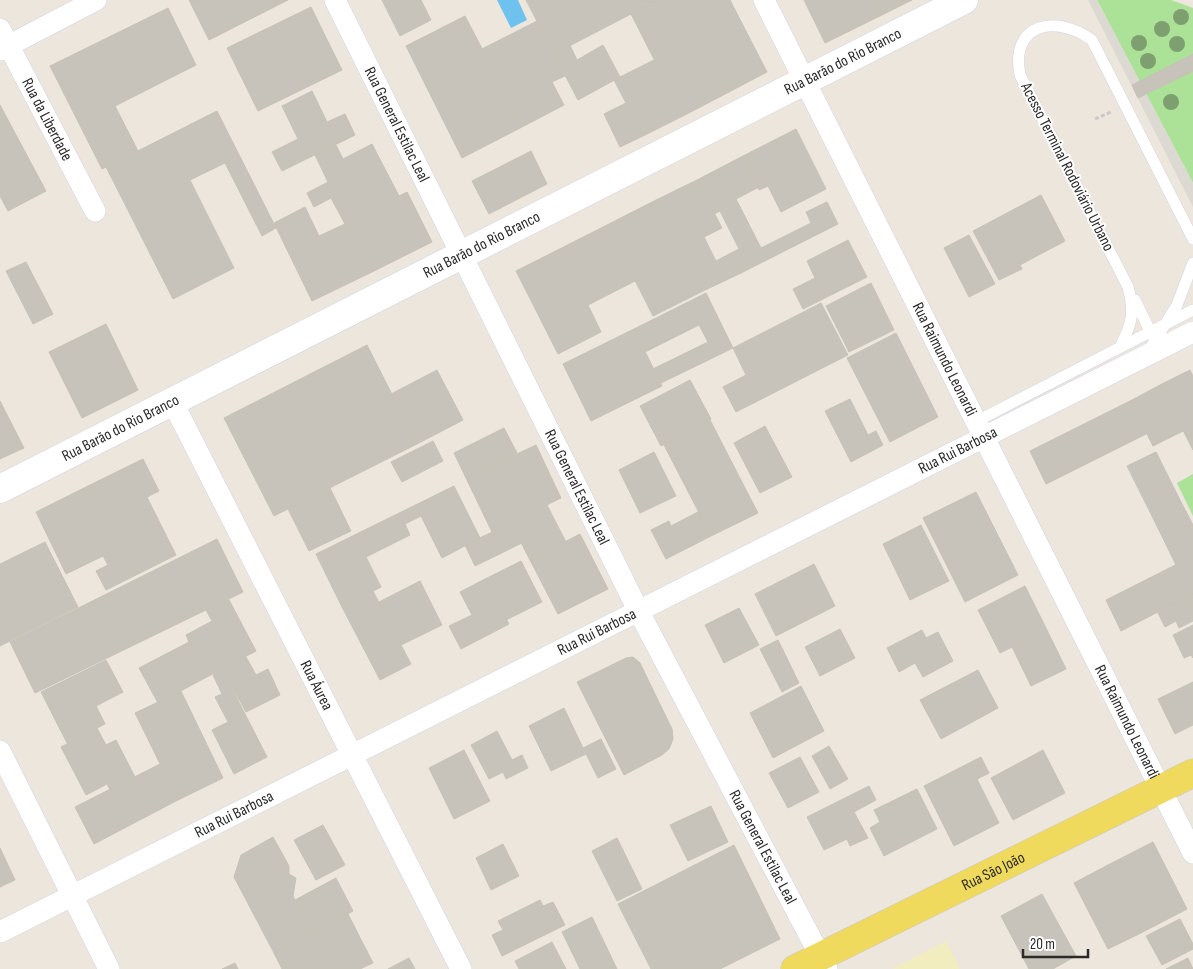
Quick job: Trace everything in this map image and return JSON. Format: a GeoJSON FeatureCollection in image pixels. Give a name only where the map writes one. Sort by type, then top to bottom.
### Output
{"type":"FeatureCollection","features":[{"type":"Feature","properties":{"kind":"main road","name":"Rua São João"},"geometry":{"type":"LineString","coordinates":[[795,969],[824,962],[1160,788],[1193,773]]}},
{"type":"Feature","properties":{"kind":"street"},"geometry":{"type":"LineString","coordinates":[[3,41],[96,0]]}},
{"type":"Feature","properties":{"kind":"street","name":"Rua General Estilac Leal"},"geometry":{"type":"LineString","coordinates":[[335,0],[639,612],[824,962]]}},
{"type":"Feature","properties":{"kind":"street","name":"Rua Raimundo Leonardi"},"geometry":{"type":"LineString","coordinates":[[764,0],[1193,853]]}},
{"type":"Feature","properties":{"kind":"street","name":"Rua Barão do Rio Branco"},"geometry":{"type":"LineString","coordinates":[[0,489],[964,0]]}},
{"type":"Feature","properties":{"kind":"street","name":"Rua da Liberdade"},"geometry":{"type":"LineString","coordinates":[[3,41],[95,211]]}},
{"type":"Feature","properties":{"kind":"street","name":"Rua Rui Barbosa"},"geometry":{"type":"LineString","coordinates":[[0,932],[639,612],[979,430],[1156,339],[1193,332]]}},
{"type":"Feature","properties":{"kind":"street","name":"Rua Áurea"},"geometry":{"type":"LineString","coordinates":[[172,401],[461,969]]}},
{"type":"Feature","properties":{"kind":"street"},"geometry":{"type":"LineString","coordinates":[[0,751],[109,969]]}},
{"type":"Feature","properties":{"kind":"lane","name":"Acesso Terminal Rodoviário Urbano"},"geometry":{"type":"LineString","coordinates":[[1120,347],[1132,323],[1134,306],[1128,287],[1020,75],[1018,62],[1021,46],[1031,33],[1042,26],[1055,24],[1068,27],[1092,40],[1193,239]]}},
{"type":"Feature","properties":{"kind":"lane"},"geometry":{"type":"LineString","coordinates":[[1156,339],[1177,305],[1193,263]]}},
{"type":"Feature","properties":{"kind":"lane"},"geometry":{"type":"LineString","coordinates":[[1128,287],[1156,339]]}},
{"type":"Feature","properties":{"kind":"lane"},"geometry":{"type":"LineString","coordinates":[[979,430],[1120,347],[1156,339],[1193,310]]}},
{"type":"Feature","properties":{"kind":"green space"},"geometry":{"type":"Polygon","coordinates":[[[1097,0],[1171,0],[1193,8],[1193,183],[1097,0]]]}},
{"type":"Feature","properties":{"kind":"green space"},"geometry":{"type":"Polygon","coordinates":[[[1193,474],[1193,516],[1177,483],[1193,474]]]}},
{"type":"Feature","properties":{"kind":"sand"},"geometry":{"type":"Polygon","coordinates":[[[946,941],[960,969],[892,969],[946,941]]]}},
{"type":"Feature","properties":{"kind":"shaded area"},"geometry":{"type":"Polygon","coordinates":[[[1088,0],[1097,0],[1193,183],[1193,207],[1088,0]]]}},
{"type":"Feature","properties":{"kind":"water"},"geometry":{"type":"Polygon","coordinates":[[[497,0],[518,0],[527,20],[511,28],[497,0]]]}},
{"type":"Feature","properties":{"kind":"building"},"geometry":{"type":"Polygon","coordinates":[[[189,0],[288,0],[209,40],[189,0]]]}},
{"type":"Feature","properties":{"kind":"building"},"geometry":{"type":"Polygon","coordinates":[[[382,0],[421,0],[431,20],[400,36],[382,0]]]}},
{"type":"Feature","properties":{"kind":"building"},"geometry":{"type":"Polygon","coordinates":[[[526,0],[658,0],[554,54],[526,0]]]}},
{"type":"Feature","properties":{"kind":"building"},"geometry":{"type":"Polygon","coordinates":[[[658,0],[682,0],[729,92],[683,116],[631,14],[658,0]]]}},
{"type":"Feature","properties":{"kind":"building"},"geometry":{"type":"Polygon","coordinates":[[[682,0],[730,0],[767,72],[729,92],[682,0]]]}},
{"type":"Feature","properties":{"kind":"building"},"geometry":{"type":"Polygon","coordinates":[[[804,0],[872,0],[880,16],[825,43],[804,0]]]}},
{"type":"Feature","properties":{"kind":"building"},"geometry":{"type":"Polygon","coordinates":[[[872,0],[912,0],[880,16],[872,0]]]}},
{"type":"Feature","properties":{"kind":"building"},"geometry":{"type":"Polygon","coordinates":[[[311,7],[342,70],[258,111],[227,48],[311,7]]]}},
{"type":"Feature","properties":{"kind":"building"},"geometry":{"type":"Polygon","coordinates":[[[168,8],[196,65],[115,106],[138,151],[102,169],[50,66],[168,8]]]}},
{"type":"Feature","properties":{"kind":"building"},"geometry":{"type":"Polygon","coordinates":[[[465,16],[489,62],[429,92],[406,46],[465,16]]]}},
{"type":"Feature","properties":{"kind":"building"},"geometry":{"type":"Polygon","coordinates":[[[537,21],[565,76],[552,82],[564,105],[522,127],[482,49],[537,21]]]}},
{"type":"Feature","properties":{"kind":"building"},"geometry":{"type":"Polygon","coordinates":[[[570,45],[577,60],[603,45],[620,77],[578,100],[554,54],[570,45]]]}},
{"type":"Feature","properties":{"kind":"building"},"geometry":{"type":"Polygon","coordinates":[[[1193,54],[1193,71],[1138,98],[1132,85],[1193,54]]]}},
{"type":"Feature","properties":{"kind":"building"},"geometry":{"type":"Polygon","coordinates":[[[654,60],[683,116],[643,136],[614,80],[654,60]]]}},
{"type":"Feature","properties":{"kind":"building"},"geometry":{"type":"Polygon","coordinates":[[[489,62],[522,127],[462,158],[429,92],[489,62]]]}},
{"type":"Feature","properties":{"kind":"building"},"geometry":{"type":"Polygon","coordinates":[[[312,91],[327,122],[345,114],[355,135],[282,171],[272,152],[298,139],[282,106],[312,91]]]}},
{"type":"Feature","properties":{"kind":"building"},"geometry":{"type":"Polygon","coordinates":[[[626,103],[643,136],[620,147],[604,114],[626,103]]]}},
{"type":"Feature","properties":{"kind":"building"},"geometry":{"type":"Polygon","coordinates":[[[0,105],[46,191],[8,211],[0,196],[0,105]]]}},
{"type":"Feature","properties":{"kind":"building"},"geometry":{"type":"Polygon","coordinates":[[[217,111],[276,228],[262,236],[225,163],[190,180],[234,268],[173,299],[106,167],[217,111]]]}},
{"type":"Feature","properties":{"kind":"building"},"geometry":{"type":"Polygon","coordinates":[[[796,129],[826,189],[781,212],[768,186],[759,190],[743,156],[796,129]]]}},
{"type":"Feature","properties":{"kind":"building"},"geometry":{"type":"Polygon","coordinates":[[[372,144],[399,196],[345,224],[331,198],[314,207],[307,193],[328,182],[315,155],[336,145],[343,159],[372,144]]]}},
{"type":"Feature","properties":{"kind":"building"},"geometry":{"type":"Polygon","coordinates":[[[531,151],[547,184],[489,214],[472,181],[531,151]]]}},
{"type":"Feature","properties":{"kind":"building"},"geometry":{"type":"Polygon","coordinates":[[[743,156],[759,187],[736,199],[761,248],[811,223],[806,212],[827,202],[838,224],[741,273],[731,253],[739,249],[720,211],[714,214],[697,180],[743,156]]]}},
{"type":"Feature","properties":{"kind":"building"},"geometry":{"type":"Polygon","coordinates":[[[697,180],[722,228],[704,237],[716,261],[731,253],[741,273],[703,291],[658,199],[697,180]]]}},
{"type":"Feature","properties":{"kind":"building"},"geometry":{"type":"Polygon","coordinates":[[[407,192],[432,242],[370,273],[345,224],[407,192]]]}},
{"type":"Feature","properties":{"kind":"building"},"geometry":{"type":"Polygon","coordinates":[[[1041,195],[1065,241],[1020,265],[1022,269],[999,280],[973,231],[1041,195]]]}},
{"type":"Feature","properties":{"kind":"building"},"geometry":{"type":"Polygon","coordinates":[[[658,199],[703,291],[653,316],[607,225],[658,199]]]}},
{"type":"Feature","properties":{"kind":"building"},"geometry":{"type":"Polygon","coordinates":[[[305,207],[319,236],[345,224],[370,273],[312,301],[274,223],[305,207]]]}},
{"type":"Feature","properties":{"kind":"building"},"geometry":{"type":"Polygon","coordinates":[[[607,225],[635,281],[588,305],[601,332],[558,354],[516,271],[607,225]]]}},
{"type":"Feature","properties":{"kind":"building"},"geometry":{"type":"Polygon","coordinates":[[[969,235],[995,284],[969,297],[944,248],[969,235]]]}},
{"type":"Feature","properties":{"kind":"building"},"geometry":{"type":"Polygon","coordinates":[[[848,240],[867,277],[803,309],[793,289],[815,278],[807,261],[848,240]]]}},
{"type":"Feature","properties":{"kind":"building"},"geometry":{"type":"Polygon","coordinates":[[[26,262],[53,314],[33,324],[6,271],[26,262]]]}},
{"type":"Feature","properties":{"kind":"building"},"geometry":{"type":"Polygon","coordinates":[[[871,283],[894,330],[849,352],[826,306],[871,283]]]}},
{"type":"Feature","properties":{"kind":"building"},"geometry":{"type":"Polygon","coordinates":[[[706,293],[733,348],[661,383],[653,369],[708,342],[699,325],[645,352],[634,329],[706,293]]]}},
{"type":"Feature","properties":{"kind":"building"},"geometry":{"type":"Polygon","coordinates":[[[821,303],[848,355],[736,412],[723,387],[746,375],[733,348],[821,303]]]}},
{"type":"Feature","properties":{"kind":"building"},"geometry":{"type":"Polygon","coordinates":[[[106,324],[138,390],[82,418],[49,352],[106,324]]]}},
{"type":"Feature","properties":{"kind":"building"},"geometry":{"type":"Polygon","coordinates":[[[634,329],[662,386],[591,421],[563,364],[634,329]]]}},
{"type":"Feature","properties":{"kind":"building"},"geometry":{"type":"Polygon","coordinates":[[[896,333],[938,417],[890,442],[847,358],[896,333]]]}},
{"type":"Feature","properties":{"kind":"building"},"geometry":{"type":"Polygon","coordinates":[[[367,345],[417,444],[274,516],[224,418],[367,345]]]}},
{"type":"Feature","properties":{"kind":"building"},"geometry":{"type":"Polygon","coordinates":[[[437,370],[463,420],[417,444],[391,394],[437,370]]]}},
{"type":"Feature","properties":{"kind":"building"},"geometry":{"type":"Polygon","coordinates":[[[1190,370],[1193,376],[1193,450],[1160,385],[1190,370]]]}},
{"type":"Feature","properties":{"kind":"building"},"geometry":{"type":"Polygon","coordinates":[[[690,380],[711,419],[661,446],[640,406],[690,380]]]}},
{"type":"Feature","properties":{"kind":"building"},"geometry":{"type":"Polygon","coordinates":[[[1160,385],[1183,431],[1153,446],[1130,401],[1160,385]]]}},
{"type":"Feature","properties":{"kind":"building"},"geometry":{"type":"Polygon","coordinates":[[[850,399],[868,435],[876,431],[883,445],[851,462],[825,411],[850,399]]]}},
{"type":"Feature","properties":{"kind":"building"},"geometry":{"type":"Polygon","coordinates":[[[0,401],[24,448],[0,459],[0,401]]]}},
{"type":"Feature","properties":{"kind":"building"},"geometry":{"type":"Polygon","coordinates":[[[1130,401],[1146,434],[1046,484],[1030,451],[1130,401]]]}},
{"type":"Feature","properties":{"kind":"building"},"geometry":{"type":"Polygon","coordinates":[[[710,420],[758,513],[711,536],[664,445],[710,420]]]}},
{"type":"Feature","properties":{"kind":"building"},"geometry":{"type":"Polygon","coordinates":[[[765,426],[792,477],[760,493],[734,443],[765,426]]]}},
{"type":"Feature","properties":{"kind":"building"},"geometry":{"type":"Polygon","coordinates":[[[504,428],[517,453],[466,478],[454,453],[504,428]]]}},
{"type":"Feature","properties":{"kind":"building"},"geometry":{"type":"Polygon","coordinates":[[[433,441],[443,461],[402,482],[391,462],[433,441]]]}},
{"type":"Feature","properties":{"kind":"building"},"geometry":{"type":"Polygon","coordinates":[[[536,445],[561,498],[492,532],[466,478],[536,445]]]}},
{"type":"Feature","properties":{"kind":"building"},"geometry":{"type":"Polygon","coordinates":[[[654,452],[676,496],[640,513],[619,470],[654,452]]]}},
{"type":"Feature","properties":{"kind":"building"},"geometry":{"type":"Polygon","coordinates":[[[1156,452],[1180,500],[1151,514],[1127,466],[1156,452]]]}},
{"type":"Feature","properties":{"kind":"building"},"geometry":{"type":"Polygon","coordinates":[[[143,459],[159,491],[147,497],[176,555],[134,576],[90,485],[143,459]]]}},
{"type":"Feature","properties":{"kind":"building"},"geometry":{"type":"Polygon","coordinates":[[[90,485],[134,576],[106,590],[96,571],[108,565],[103,556],[66,574],[36,512],[90,485]]]}},
{"type":"Feature","properties":{"kind":"building"},"geometry":{"type":"Polygon","coordinates":[[[454,486],[480,538],[442,558],[421,516],[405,524],[410,535],[366,557],[381,587],[342,607],[316,554],[454,486]]]}},
{"type":"Feature","properties":{"kind":"building"},"geometry":{"type":"Polygon","coordinates":[[[330,488],[351,531],[309,551],[288,509],[330,488]]]}},
{"type":"Feature","properties":{"kind":"building"},"geometry":{"type":"Polygon","coordinates":[[[976,492],[1018,575],[965,602],[923,518],[976,492]]]}},
{"type":"Feature","properties":{"kind":"building"},"geometry":{"type":"Polygon","coordinates":[[[1180,500],[1193,525],[1193,556],[1176,565],[1151,514],[1180,500]]]}},
{"type":"Feature","properties":{"kind":"building"},"geometry":{"type":"Polygon","coordinates":[[[547,505],[566,542],[530,560],[511,523],[547,505]]]}},
{"type":"Feature","properties":{"kind":"building"},"geometry":{"type":"Polygon","coordinates":[[[698,512],[711,536],[666,559],[651,530],[669,521],[671,526],[698,512]]]}},
{"type":"Feature","properties":{"kind":"building"},"geometry":{"type":"Polygon","coordinates":[[[511,523],[522,543],[475,566],[465,545],[511,523]]]}},
{"type":"Feature","properties":{"kind":"building"},"geometry":{"type":"Polygon","coordinates":[[[921,525],[949,581],[910,600],[883,544],[921,525]]]}},
{"type":"Feature","properties":{"kind":"building"},"geometry":{"type":"Polygon","coordinates":[[[580,534],[608,589],[558,614],[530,560],[580,534]]]}},
{"type":"Feature","properties":{"kind":"building"},"geometry":{"type":"Polygon","coordinates":[[[217,539],[243,592],[35,693],[10,642],[217,539]]]}},
{"type":"Feature","properties":{"kind":"building"},"geometry":{"type":"Polygon","coordinates":[[[45,542],[78,607],[0,646],[0,564],[45,542]]]}},
{"type":"Feature","properties":{"kind":"building"},"geometry":{"type":"Polygon","coordinates":[[[1193,556],[1193,594],[1121,631],[1106,600],[1193,556]]]}},
{"type":"Feature","properties":{"kind":"building"},"geometry":{"type":"Polygon","coordinates":[[[521,561],[542,602],[506,620],[485,579],[521,561]]]}},
{"type":"Feature","properties":{"kind":"building"},"geometry":{"type":"Polygon","coordinates":[[[814,564],[835,606],[776,636],[755,594],[814,564]]]}},
{"type":"Feature","properties":{"kind":"building"},"geometry":{"type":"Polygon","coordinates":[[[485,579],[509,624],[461,649],[449,626],[472,615],[460,592],[485,579]]]}},
{"type":"Feature","properties":{"kind":"building"},"geometry":{"type":"Polygon","coordinates":[[[420,581],[442,625],[401,645],[379,602],[420,581]]]}},
{"type":"Feature","properties":{"kind":"building"},"geometry":{"type":"Polygon","coordinates":[[[1025,586],[1047,630],[1000,653],[978,610],[1025,586]]]}},
{"type":"Feature","properties":{"kind":"building"},"geometry":{"type":"Polygon","coordinates":[[[373,591],[411,664],[380,680],[342,607],[373,591]]]}},
{"type":"Feature","properties":{"kind":"building"},"geometry":{"type":"Polygon","coordinates":[[[1193,594],[1193,621],[1179,628],[1176,621],[1165,627],[1157,611],[1193,594]]]}},
{"type":"Feature","properties":{"kind":"building"},"geometry":{"type":"Polygon","coordinates":[[[228,598],[256,651],[158,703],[139,668],[189,642],[186,635],[212,621],[206,610],[228,598]]]}},
{"type":"Feature","properties":{"kind":"building"},"geometry":{"type":"Polygon","coordinates":[[[739,608],[759,645],[724,663],[705,625],[739,608]]]}},
{"type":"Feature","properties":{"kind":"building"},"geometry":{"type":"Polygon","coordinates":[[[1193,625],[1193,658],[1191,655],[1184,658],[1173,635],[1193,625]]]}},
{"type":"Feature","properties":{"kind":"building"},"geometry":{"type":"Polygon","coordinates":[[[840,629],[855,658],[820,676],[805,647],[840,629]]]}},
{"type":"Feature","properties":{"kind":"building"},"geometry":{"type":"Polygon","coordinates":[[[922,630],[926,638],[938,632],[953,661],[923,677],[915,663],[899,672],[887,648],[922,630]]]}},
{"type":"Feature","properties":{"kind":"building"},"geometry":{"type":"Polygon","coordinates":[[[1047,630],[1066,669],[1031,686],[1012,647],[1047,630]]]}},
{"type":"Feature","properties":{"kind":"building"},"geometry":{"type":"Polygon","coordinates":[[[778,640],[799,683],[782,692],[760,649],[778,640]]]}},
{"type":"Feature","properties":{"kind":"building"},"geometry":{"type":"Polygon","coordinates":[[[246,657],[256,675],[268,669],[280,695],[246,712],[222,669],[246,657]]]}},
{"type":"Feature","properties":{"kind":"building"},"geometry":{"type":"Polygon","coordinates":[[[633,657],[640,663],[672,729],[673,739],[669,749],[662,755],[624,775],[577,682],[626,658],[633,657]]]}},
{"type":"Feature","properties":{"kind":"building"},"geometry":{"type":"Polygon","coordinates":[[[106,660],[123,692],[96,706],[105,724],[67,743],[41,692],[106,660]]]}},
{"type":"Feature","properties":{"kind":"building"},"geometry":{"type":"Polygon","coordinates":[[[222,669],[267,757],[234,774],[212,730],[228,722],[215,697],[222,694],[213,675],[222,669]]]}},
{"type":"Feature","properties":{"kind":"building"},"geometry":{"type":"Polygon","coordinates":[[[978,670],[998,708],[941,739],[920,700],[978,670]]]}},
{"type":"Feature","properties":{"kind":"building"},"geometry":{"type":"Polygon","coordinates":[[[1193,682],[1193,725],[1175,734],[1158,699],[1193,682]]]}},
{"type":"Feature","properties":{"kind":"building"},"geometry":{"type":"Polygon","coordinates":[[[801,686],[824,731],[773,758],[750,713],[801,686]]]}},
{"type":"Feature","properties":{"kind":"building"},"geometry":{"type":"Polygon","coordinates":[[[181,691],[223,778],[178,800],[135,713],[181,691]]]}},
{"type":"Feature","properties":{"kind":"building"},"geometry":{"type":"Polygon","coordinates":[[[564,708],[583,748],[601,739],[616,769],[598,778],[586,754],[551,771],[529,726],[564,708]]]}},
{"type":"Feature","properties":{"kind":"building"},"geometry":{"type":"Polygon","coordinates":[[[97,728],[106,745],[116,740],[135,777],[110,790],[107,784],[86,795],[61,747],[97,728]]]}},
{"type":"Feature","properties":{"kind":"building"},"geometry":{"type":"Polygon","coordinates":[[[497,731],[512,760],[522,755],[528,768],[506,779],[503,772],[489,779],[471,745],[497,731]]]}},
{"type":"Feature","properties":{"kind":"building"},"geometry":{"type":"Polygon","coordinates":[[[829,746],[848,779],[830,789],[812,756],[829,746]]]}},
{"type":"Feature","properties":{"kind":"building"},"geometry":{"type":"Polygon","coordinates":[[[464,750],[490,801],[454,819],[429,768],[464,750]]]}},
{"type":"Feature","properties":{"kind":"building"},"geometry":{"type":"Polygon","coordinates":[[[1043,750],[1065,793],[1013,820],[991,778],[1043,750]]]}},
{"type":"Feature","properties":{"kind":"building"},"geometry":{"type":"Polygon","coordinates":[[[800,757],[819,792],[788,808],[769,773],[800,757]]]}},
{"type":"Feature","properties":{"kind":"building"},"geometry":{"type":"Polygon","coordinates":[[[981,757],[989,773],[977,779],[999,823],[954,846],[924,786],[981,757]]]}},
{"type":"Feature","properties":{"kind":"building"},"geometry":{"type":"Polygon","coordinates":[[[160,764],[178,800],[94,844],[75,807],[160,764]]]}},
{"type":"Feature","properties":{"kind":"building"},"geometry":{"type":"Polygon","coordinates":[[[869,786],[876,800],[854,812],[868,838],[850,846],[847,839],[824,850],[807,817],[869,786]]]}},
{"type":"Feature","properties":{"kind":"building"},"geometry":{"type":"Polygon","coordinates":[[[917,789],[937,829],[884,856],[870,828],[880,822],[874,810],[917,789]]]}},
{"type":"Feature","properties":{"kind":"building"},"geometry":{"type":"Polygon","coordinates":[[[711,806],[728,842],[688,861],[670,825],[711,806]]]}},
{"type":"Feature","properties":{"kind":"building"},"geometry":{"type":"Polygon","coordinates":[[[323,825],[345,865],[316,880],[294,840],[323,825]]]}},
{"type":"Feature","properties":{"kind":"building"},"geometry":{"type":"Polygon","coordinates":[[[273,837],[289,866],[289,874],[296,878],[293,896],[312,933],[274,953],[234,877],[241,855],[273,837]]]}},
{"type":"Feature","properties":{"kind":"building"},"geometry":{"type":"Polygon","coordinates":[[[617,838],[642,889],[617,901],[592,851],[617,838]]]}},
{"type":"Feature","properties":{"kind":"building"},"geometry":{"type":"Polygon","coordinates":[[[1153,842],[1187,909],[1141,933],[1106,866],[1153,842]]]}},
{"type":"Feature","properties":{"kind":"building"},"geometry":{"type":"Polygon","coordinates":[[[503,844],[519,876],[491,890],[476,858],[503,844]]]}},
{"type":"Feature","properties":{"kind":"building"},"geometry":{"type":"Polygon","coordinates":[[[734,845],[780,939],[720,969],[651,969],[618,904],[734,845]]]}},
{"type":"Feature","properties":{"kind":"building"},"geometry":{"type":"Polygon","coordinates":[[[0,848],[15,880],[0,887],[0,848]]]}},
{"type":"Feature","properties":{"kind":"building"},"geometry":{"type":"Polygon","coordinates":[[[1106,866],[1141,933],[1108,949],[1074,883],[1106,866]]]}},
{"type":"Feature","properties":{"kind":"building"},"geometry":{"type":"Polygon","coordinates":[[[336,878],[353,911],[312,933],[295,900],[336,878]]]}},
{"type":"Feature","properties":{"kind":"building"},"geometry":{"type":"Polygon","coordinates":[[[1042,894],[1076,956],[1053,969],[1029,969],[1001,916],[1042,894]]]}},
{"type":"Feature","properties":{"kind":"building"},"geometry":{"type":"Polygon","coordinates":[[[540,900],[543,906],[553,902],[565,925],[502,956],[492,935],[503,930],[498,921],[540,900]]]}},
{"type":"Feature","properties":{"kind":"building"},"geometry":{"type":"Polygon","coordinates":[[[348,914],[373,963],[360,969],[282,969],[274,953],[348,914]]]}},
{"type":"Feature","properties":{"kind":"building"},"geometry":{"type":"Polygon","coordinates":[[[592,917],[617,969],[580,969],[562,932],[592,917]]]}},
{"type":"Feature","properties":{"kind":"building"},"geometry":{"type":"Polygon","coordinates":[[[1180,919],[1193,944],[1193,949],[1162,965],[1146,936],[1180,919]]]}},
{"type":"Feature","properties":{"kind":"building"},"geometry":{"type":"Polygon","coordinates":[[[552,942],[566,969],[519,969],[515,961],[552,942]]]}},
{"type":"Feature","properties":{"kind":"building"},"geometry":{"type":"Polygon","coordinates":[[[409,958],[415,969],[388,969],[409,958]]]}},
{"type":"Feature","properties":{"kind":"building"},"geometry":{"type":"Polygon","coordinates":[[[1188,958],[1193,969],[1166,969],[1188,958]]]}},
{"type":"Feature","properties":{"kind":"building"},"geometry":{"type":"Polygon","coordinates":[[[235,963],[238,969],[222,969],[235,963]]]}}]}
